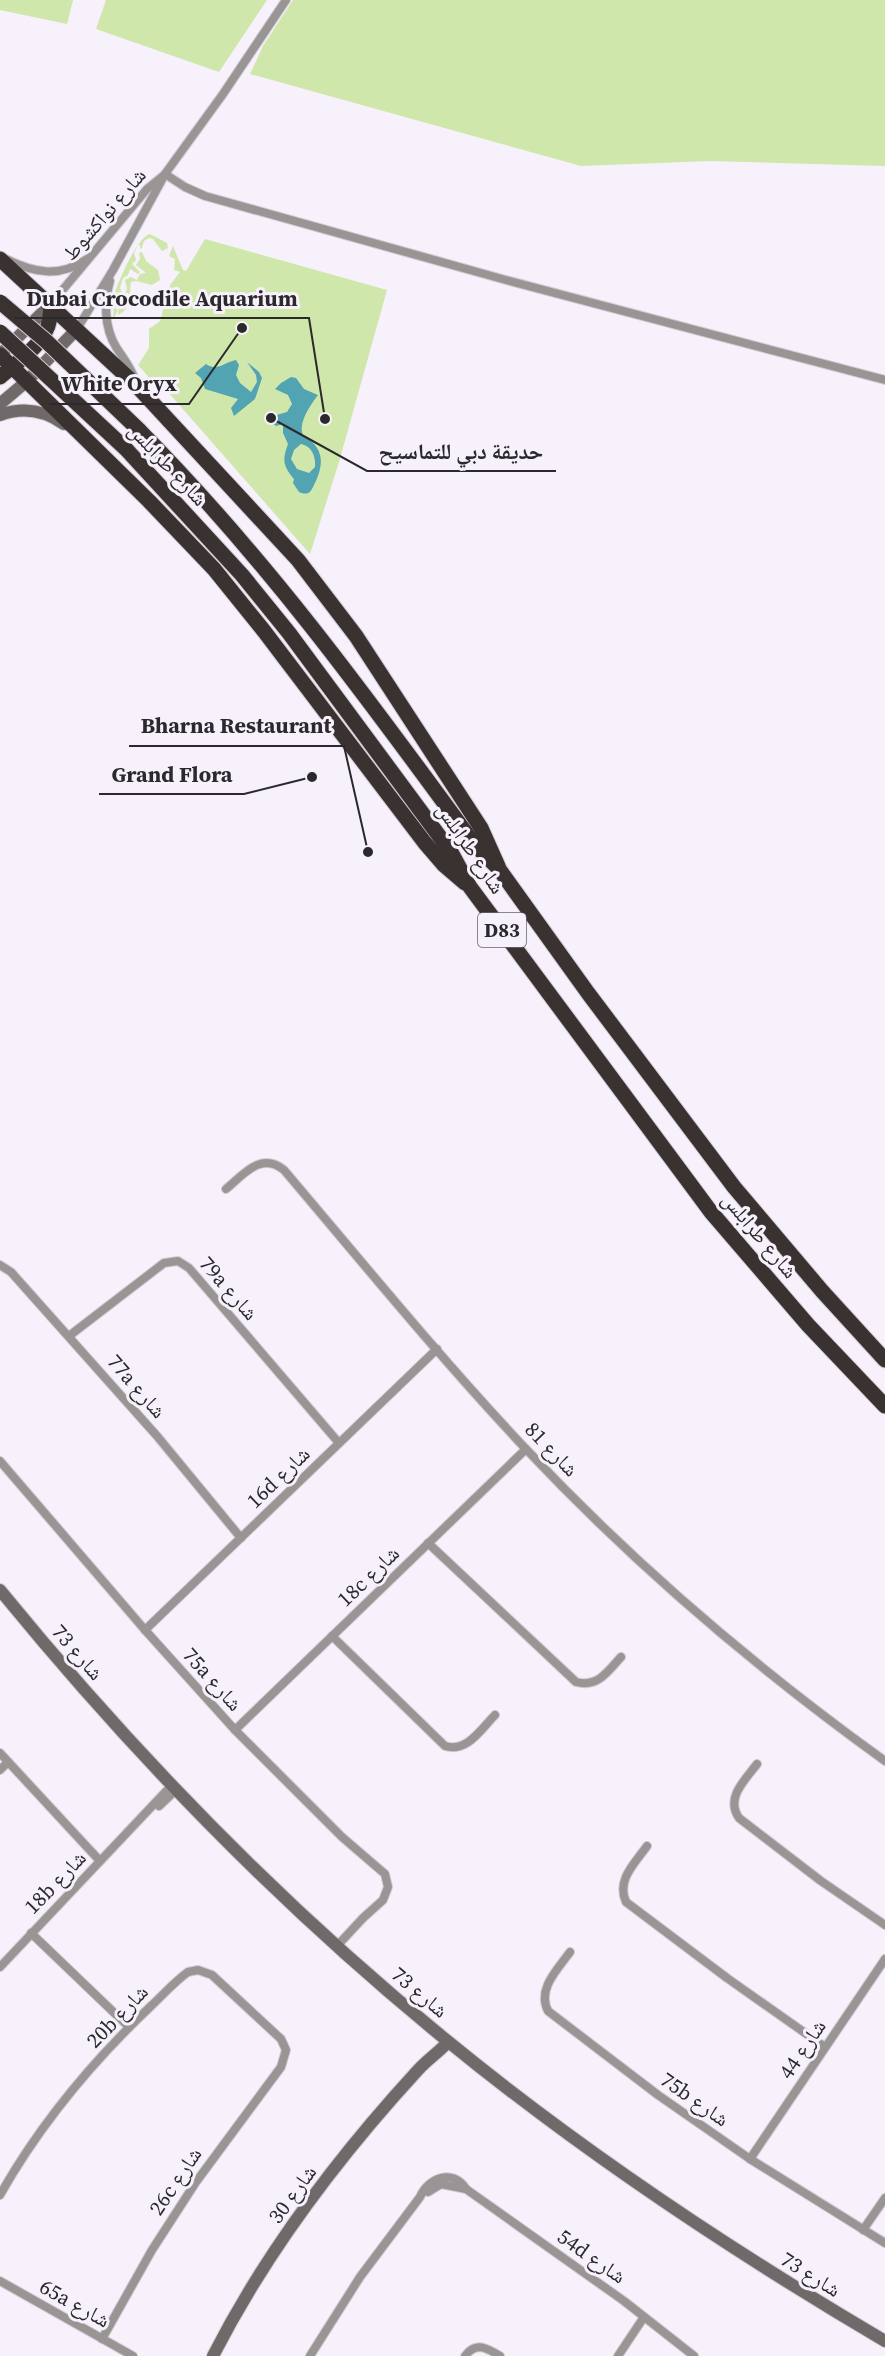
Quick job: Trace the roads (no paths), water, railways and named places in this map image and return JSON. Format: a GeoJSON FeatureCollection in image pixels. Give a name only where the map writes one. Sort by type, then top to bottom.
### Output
{"type":"FeatureCollection","features":[{"type":"Feature","properties":{"kind":"highway"},"geometry":{"type":"LineString","coordinates":[[0,257],[135,384],[284,544],[337,610],[481,828],[500,869]]}},
{"type":"Feature","properties":{"kind":"highway","name":"شارع طرابلس"},"geometry":{"type":"LineString","coordinates":[[0,302],[46,341],[139,430],[187,479],[289,596],[475,845],[500,869],[588,993],[734,1187],[807,1275],[885,1360]]}},
{"type":"Feature","properties":{"kind":"highway"},"geometry":{"type":"LineString","coordinates":[[0,377],[47,332],[51,318],[50,305]]}},
{"type":"Feature","properties":{"kind":"highway","name":"شارع طرابلس"},"geometry":{"type":"LineString","coordinates":[[0,332],[126,448],[242,574],[290,633],[451,852],[470,887],[711,1212],[808,1324],[885,1406]]}},
{"type":"Feature","properties":{"kind":"highway"},"geometry":{"type":"LineString","coordinates":[[0,355],[149,501],[214,569],[258,623],[425,843],[470,887]]}},
{"type":"Feature","properties":{"kind":"street"},"geometry":{"type":"LineString","coordinates":[[286,0],[223,94],[165,174],[185,187],[205,196],[506,280],[885,380]]}},
{"type":"Feature","properties":{"kind":"street","name":"شارع نواكشوط"},"geometry":{"type":"LineString","coordinates":[[0,355],[50,305],[147,189],[165,174]]}},
{"type":"Feature","properties":{"kind":"street","name":"شارع نواكشوط"},"geometry":{"type":"LineString","coordinates":[[0,404],[27,381],[77,329],[113,270],[165,174]]}},
{"type":"Feature","properties":{"kind":"street"},"geometry":{"type":"LineString","coordinates":[[0,257],[27,268],[54,272],[77,266],[94,254]]}},
{"type":"Feature","properties":{"kind":"street"},"geometry":{"type":"LineString","coordinates":[[113,270],[106,303],[109,330],[115,345],[131,369],[135,384]]}},
{"type":"Feature","properties":{"kind":"street"},"geometry":{"type":"LineString","coordinates":[[0,415],[21,410],[46,413],[88,441]]}},
{"type":"Feature","properties":{"kind":"street","name":"شارع 81"},"geometry":{"type":"LineString","coordinates":[[226,1189],[259,1163],[278,1165],[526,1449],[593,1517],[685,1602],[798,1695],[885,1761]]}},
{"type":"Feature","properties":{"kind":"street","name":"79a شارع"},"geometry":{"type":"LineString","coordinates":[[69,1336],[164,1263],[178,1261],[189,1268],[339,1443]]}},
{"type":"Feature","properties":{"kind":"street","name":"77a شارع"},"geometry":{"type":"LineString","coordinates":[[0,1265],[11,1272],[69,1336],[157,1436],[241,1538]]}},
{"type":"Feature","properties":{"kind":"street","name":"16d شارع"},"geometry":{"type":"LineString","coordinates":[[145,1630],[437,1349]]}},
{"type":"Feature","properties":{"kind":"street","name":"18c شارع"},"geometry":{"type":"LineString","coordinates":[[235,1730],[526,1449]]}},
{"type":"Feature","properties":{"kind":"street","name":"75a شارع"},"geometry":{"type":"LineString","coordinates":[[0,1461],[145,1630],[235,1730],[342,1837],[385,1874],[388,1880],[387,1894],[339,1948]]}},
{"type":"Feature","properties":{"kind":"street"},"geometry":{"type":"LineString","coordinates":[[428,1543],[569,1679],[583,1684],[597,1681],[621,1657]]}},
{"type":"Feature","properties":{"kind":"street","name":"شارع 73"},"geometry":{"type":"LineString","coordinates":[[0,1590],[79,1683],[174,1788],[296,1909],[445,2040],[550,2121],[658,2198],[771,2272],[885,2341]]}},
{"type":"Feature","properties":{"kind":"street"},"geometry":{"type":"LineString","coordinates":[[332,1636],[445,1746],[451,1748],[464,1745],[495,1715]]}},
{"type":"Feature","properties":{"kind":"street"},"geometry":{"type":"LineString","coordinates":[[0,1753],[100,1861]]}},
{"type":"Feature","properties":{"kind":"street"},"geometry":{"type":"LineString","coordinates":[[0,1770],[8,1762]]}},
{"type":"Feature","properties":{"kind":"street"},"geometry":{"type":"LineString","coordinates":[[757,1764],[735,1795],[734,1807],[739,1818],[821,1881],[885,1925]]}},
{"type":"Feature","properties":{"kind":"street","name":"18b شارع"},"geometry":{"type":"LineString","coordinates":[[0,1967],[100,1861],[174,1788]]}},
{"type":"Feature","properties":{"kind":"street"},"geometry":{"type":"LineString","coordinates":[[647,1846],[624,1880],[622,1887],[626,1902],[727,1978],[825,2047]]}},
{"type":"Feature","properties":{"kind":"street"},"geometry":{"type":"LineString","coordinates":[[31,1933],[129,2027]]}},
{"type":"Feature","properties":{"kind":"street","name":"75b شارع"},"geometry":{"type":"LineString","coordinates":[[570,1952],[545,1990],[545,2005],[548,2011],[658,2095],[750,2159],[885,2243]]}},
{"type":"Feature","properties":{"kind":"street","name":"شارع 44"},"geometry":{"type":"LineString","coordinates":[[750,2159],[885,1959]]}},
{"type":"Feature","properties":{"kind":"street","name":"20b شارع"},"geometry":{"type":"LineString","coordinates":[[0,2196],[33,2144],[63,2103],[129,2027],[184,1975],[193,1970],[203,1970],[212,1975],[277,2034],[286,2050]]}},
{"type":"Feature","properties":{"kind":"street","name":"شارع 30"},"geometry":{"type":"LineString","coordinates":[[213,2356],[250,2289],[314,2196],[361,2135],[445,2040]]}},
{"type":"Feature","properties":{"kind":"street","name":"26c شارع"},"geometry":{"type":"LineString","coordinates":[[102,2339],[173,2216],[219,2149],[281,2067],[286,2050]]}},
{"type":"Feature","properties":{"kind":"street","name":"54d شارع"},"geometry":{"type":"LineString","coordinates":[[310,2356],[360,2277],[420,2197],[431,2188],[441,2184],[466,2189],[644,2317],[694,2356]]}},
{"type":"Feature","properties":{"kind":"street"},"geometry":{"type":"LineString","coordinates":[[863,2230],[885,2198]]}},
{"type":"Feature","properties":{"kind":"street","name":"65a شارع"},"geometry":{"type":"LineString","coordinates":[[0,2281],[133,2356]]}},
{"type":"Feature","properties":{"kind":"street"},"geometry":{"type":"LineString","coordinates":[[618,2356],[644,2317]]}},
{"type":"Feature","properties":{"kind":"street"},"geometry":{"type":"LineString","coordinates":[[465,2356],[473,2348],[483,2346],[500,2356]]}},
{"type":"Feature","properties":{"kind":"water"},"geometry":{"type":"Polygon","coordinates":[[[236,360],[239,365],[236,375],[240,383],[251,392],[257,382],[256,375],[247,362],[259,372],[262,378],[255,399],[234,416],[231,408],[238,399],[205,389],[201,378],[195,373],[206,364],[217,367],[236,360]]]}},
{"type":"Feature","properties":{"kind":"water"},"geometry":{"type":"Polygon","coordinates":[[[291,377],[296,378],[304,389],[318,395],[307,412],[302,427],[303,435],[317,448],[321,460],[316,480],[311,491],[307,493],[299,492],[286,466],[284,459],[288,444],[283,433],[283,424],[276,426],[272,423],[273,416],[287,412],[292,404],[288,395],[275,389],[291,377]],[[301,444],[294,450],[291,459],[297,469],[309,473],[315,467],[315,459],[311,450],[301,444]]]}},
{"type":"Feature","properties":{"kind":"place","name":"White Oryx"},"geometry":{"type":"Point","coordinates":[242,328]}},
{"type":"Feature","properties":{"kind":"place","name":"حديقة دبي للتماسيح"},"geometry":{"type":"Point","coordinates":[271,418]}},
{"type":"Feature","properties":{"kind":"place","name":"Dubai Crocodile Aquarium"},"geometry":{"type":"Point","coordinates":[325,419]}},
{"type":"Feature","properties":{"kind":"place","name":"Grand Flora"},"geometry":{"type":"Point","coordinates":[312,777]}},
{"type":"Feature","properties":{"kind":"place","name":"Bharna Restaurant"},"geometry":{"type":"Point","coordinates":[368,852]}}]}
